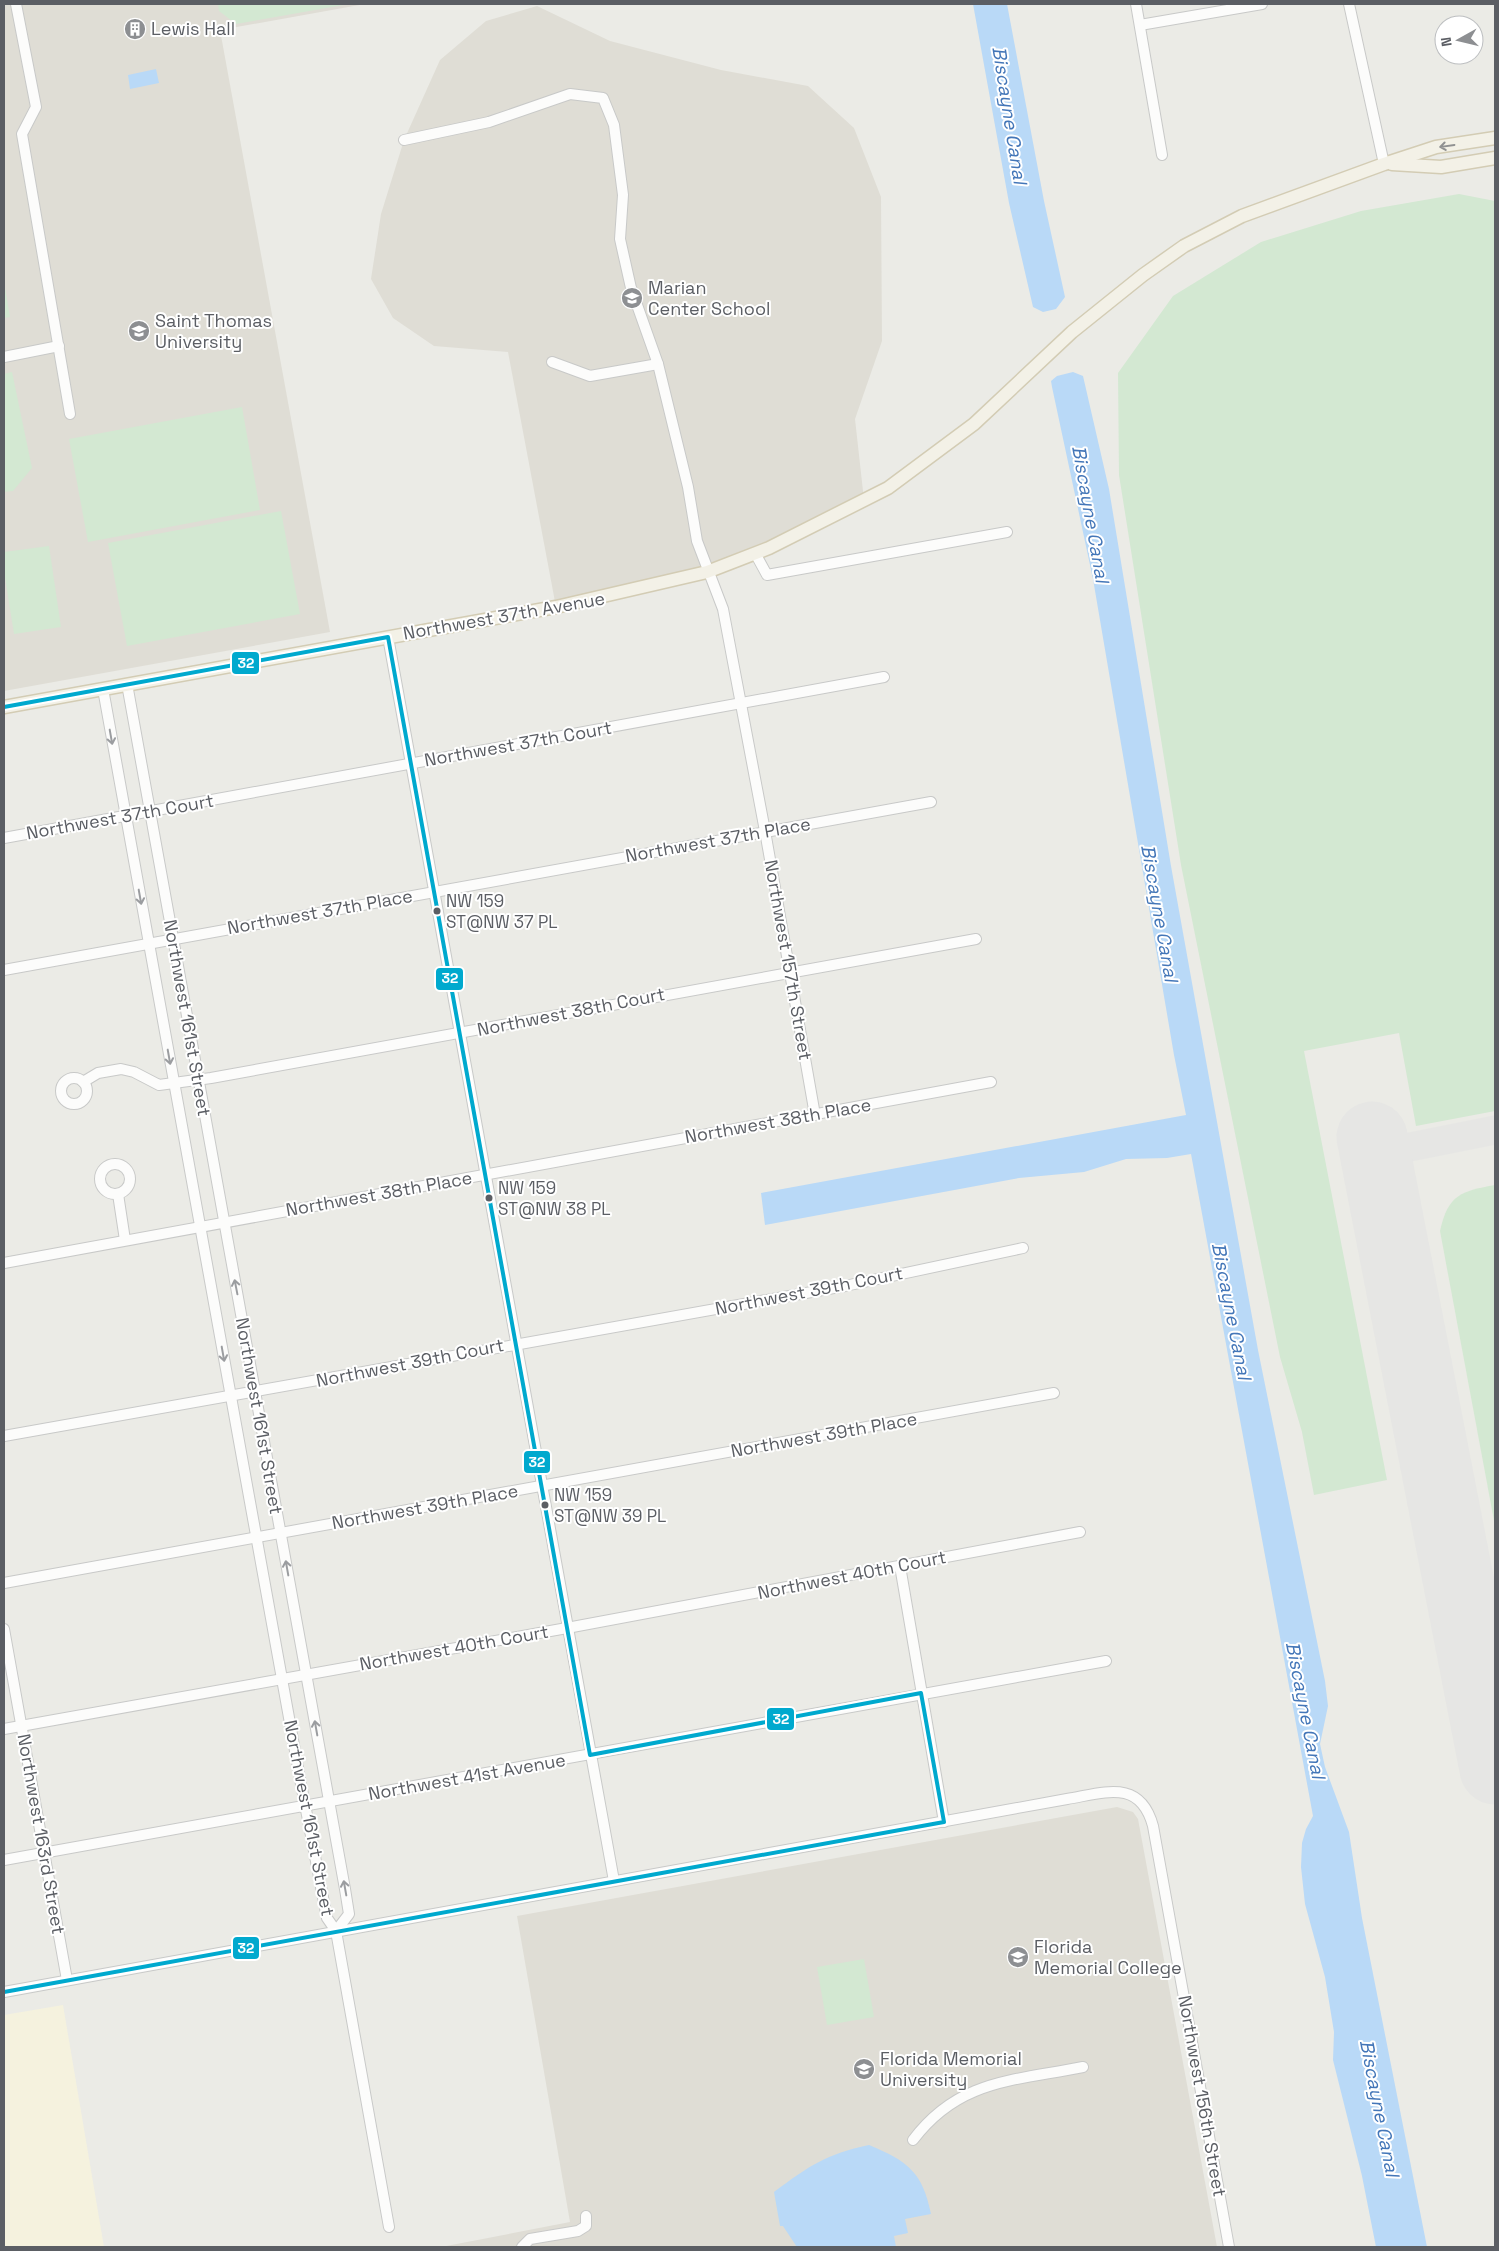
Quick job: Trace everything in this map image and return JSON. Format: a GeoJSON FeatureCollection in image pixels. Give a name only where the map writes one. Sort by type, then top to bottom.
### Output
{"type":"FeatureCollection","features":[{"type":"Feature","properties":{"kind":"main road","name":"Northwest 37th Avenue"},"geometry":{"type":"LineString","coordinates":[[4,707],[606,597],[708,572],[755,554],[888,488],[974,424],[1072,332],[1143,275],[1184,246],[1242,216],[1384,164],[1436,147],[1495,138]]}},
{"type":"Feature","properties":{"kind":"main road"},"geometry":{"type":"LineString","coordinates":[[1384,164],[1441,166],[1495,158]]}},
{"type":"Feature","properties":{"kind":"street"},"geometry":{"type":"LineString","coordinates":[[16,4],[36,107],[22,134],[70,414]]}},
{"type":"Feature","properties":{"kind":"street"},"geometry":{"type":"LineString","coordinates":[[1136,4],[1162,156]]}},
{"type":"Feature","properties":{"kind":"street"},"geometry":{"type":"LineString","coordinates":[[1140,24],[1262,4]]}},
{"type":"Feature","properties":{"kind":"street"},"geometry":{"type":"LineString","coordinates":[[1349,4],[1384,164]]}},
{"type":"Feature","properties":{"kind":"street","name":"Northwest 157th Street"},"geometry":{"type":"LineString","coordinates":[[404,140],[489,122],[570,94],[603,98],[614,125],[622,186],[620,239],[631,288],[658,364],[688,487],[697,541],[723,609],[815,1115]]}},
{"type":"Feature","properties":{"kind":"street"},"geometry":{"type":"LineString","coordinates":[[4,357],[59,346]]}},
{"type":"Feature","properties":{"kind":"street"},"geometry":{"type":"LineString","coordinates":[[552,362],[590,376],[658,364]]}},
{"type":"Feature","properties":{"kind":"street"},"geometry":{"type":"LineString","coordinates":[[755,554],[767,575],[1007,532]]}},
{"type":"Feature","properties":{"kind":"street"},"geometry":{"type":"LineString","coordinates":[[388,637],[614,1881]]}},
{"type":"Feature","properties":{"kind":"street","name":"Northwest 37th Court"},"geometry":{"type":"LineString","coordinates":[[4,838],[884,677]]}},
{"type":"Feature","properties":{"kind":"street","name":"Northwest 161st Street"},"geometry":{"type":"LineString","coordinates":[[102,689],[326,1918],[336,1932],[349,1914],[127,684]]}},
{"type":"Feature","properties":{"kind":"street","name":"Northwest 37th Place"},"geometry":{"type":"LineString","coordinates":[[4,970],[931,802]]}},
{"type":"Feature","properties":{"kind":"street","name":"Northwest 38th Court"},"geometry":{"type":"LineString","coordinates":[[83,1082],[98,1072],[121,1069],[134,1072],[159,1085],[198,1080],[976,940]]}},
{"type":"Feature","properties":{"kind":"street","name":"Northwest 38th Place"},"geometry":{"type":"LineString","coordinates":[[4,1262],[991,1082]]}},
{"type":"Feature","properties":{"kind":"street"},"geometry":{"type":"LineString","coordinates":[[118,1194],[125,1240]]}},
{"type":"Feature","properties":{"kind":"street","name":"Northwest 39th Court"},"geometry":{"type":"LineString","coordinates":[[4,1436],[516,1343],[845,1286],[1023,1248]]}},
{"type":"Feature","properties":{"kind":"street","name":"Northwest 39th Place"},"geometry":{"type":"LineString","coordinates":[[4,1583],[1054,1393]]}},
{"type":"Feature","properties":{"kind":"street","name":"Northwest 40th Court"},"geometry":{"type":"LineString","coordinates":[[4,1729],[567,1628],[1080,1532]]}},
{"type":"Feature","properties":{"kind":"street"},"geometry":{"type":"LineString","coordinates":[[4,1992],[944,1822],[900,1566]]}},
{"type":"Feature","properties":{"kind":"street","name":"Northwest 163rd Street"},"geometry":{"type":"LineString","coordinates":[[4,1629],[67,1980]]}},
{"type":"Feature","properties":{"kind":"street","name":"Northwest 41st Avenue"},"geometry":{"type":"LineString","coordinates":[[4,1860],[1106,1661]]}},
{"type":"Feature","properties":{"kind":"street","name":"Northwest 156th Street"},"geometry":{"type":"LineString","coordinates":[[944,1822],[1110,1792],[1126,1793],[1140,1800],[1149,1814],[1153,1826],[1230,2247]]}},
{"type":"Feature","properties":{"kind":"street"},"geometry":{"type":"LineString","coordinates":[[336,1932],[389,2227]]}},
{"type":"Feature","properties":{"kind":"street"},"geometry":{"type":"LineString","coordinates":[[913,2140],[928,2120],[957,2098],[981,2087],[1083,2067]]}},
{"type":"Feature","properties":{"kind":"street"},"geometry":{"type":"LineString","coordinates":[[522,2247],[530,2239],[578,2231],[586,2226],[586,2216]]}},
{"type":"Feature","properties":{"kind":"shaded area","name":"Saint Thomas University"},"geometry":{"type":"Polygon","coordinates":[[[4,4],[365,4],[220,30],[330,632],[4,691],[4,4]]]}},
{"type":"Feature","properties":{"kind":"shaded area","name":"Marian Center School"},"geometry":{"type":"Polygon","coordinates":[[[537,6],[610,41],[721,70],[808,86],[854,128],[881,197],[882,341],[855,419],[864,500],[755,553],[556,607],[508,352],[434,346],[393,318],[371,279],[381,214],[404,140],[440,60],[486,21],[537,6]]]}},
{"type":"Feature","properties":{"kind":"shaded area","name":"Florida Memorial University"},"geometry":{"type":"Polygon","coordinates":[[[1117,1807],[1133,1812],[1138,1819],[1217,2247],[441,2247],[570,2222],[517,1916],[1117,1807]]]}},
{"type":"Feature","properties":{"kind":"shaded area"},"geometry":{"type":"Polygon","coordinates":[[[63,2005],[104,2247],[4,2247],[4,2015],[63,2005]]]}},
{"type":"Feature","properties":{"kind":"green space"},"geometry":{"type":"Polygon","coordinates":[[[218,4],[349,4],[236,24],[219,11],[218,4]]]}},
{"type":"Feature","properties":{"kind":"green space"},"geometry":{"type":"Polygon","coordinates":[[[1459,194],[1495,201],[1495,1111],[1416,1126],[1399,1033],[1304,1051],[1387,1480],[1314,1495],[1302,1432],[1280,1357],[1181,865],[1119,475],[1118,373],[1173,296],[1261,242],[1361,211],[1459,194]]]}},
{"type":"Feature","properties":{"kind":"green space"},"geometry":{"type":"Polygon","coordinates":[[[4,282],[10,317],[4,318],[4,282]]]}},
{"type":"Feature","properties":{"kind":"green space"},"geometry":{"type":"Polygon","coordinates":[[[12,372],[32,468],[13,491],[4,492],[4,374],[12,372]]]}},
{"type":"Feature","properties":{"kind":"green space"},"geometry":{"type":"Polygon","coordinates":[[[242,407],[260,510],[88,542],[69,439],[242,407]]]}},
{"type":"Feature","properties":{"kind":"green space"},"geometry":{"type":"Polygon","coordinates":[[[281,511],[300,614],[127,646],[108,543],[281,511]]]}},
{"type":"Feature","properties":{"kind":"green space"},"geometry":{"type":"Polygon","coordinates":[[[49,546],[61,627],[14,634],[4,571],[4,552],[49,546]]]}},
{"type":"Feature","properties":{"kind":"green space"},"geometry":{"type":"Polygon","coordinates":[[[1495,1185],[1495,1526],[1440,1231],[1447,1209],[1458,1196],[1465,1192],[1495,1185]]]}},
{"type":"Feature","properties":{"kind":"green space"},"geometry":{"type":"Polygon","coordinates":[[[864,1959],[874,2017],[827,2025],[817,1967],[864,1959]]]}},
{"type":"Feature","properties":{"kind":"water","name":"Biscayne Canal"},"geometry":{"type":"Polygon","coordinates":[[[973,4],[1007,4],[1044,201],[1065,297],[1056,309],[1043,312],[1033,307],[1009,203],[973,4]]]}},
{"type":"Feature","properties":{"kind":"water"},"geometry":{"type":"Polygon","coordinates":[[[156,69],[159,83],[130,89],[128,75],[156,69]]]}},
{"type":"Feature","properties":{"kind":"water","name":"Biscayne Canal"},"geometry":{"type":"Polygon","coordinates":[[[1073,372],[1083,376],[1109,489],[1171,866],[1258,1350],[1325,1681],[1328,1706],[1320,1744],[1325,1767],[1349,1832],[1362,1918],[1427,2247],[1376,2247],[1362,2176],[1333,2060],[1334,2032],[1325,1977],[1305,1904],[1301,1867],[1302,1843],[1306,1829],[1313,1816],[1191,1154],[1167,1158],[1126,1159],[1084,1172],[1019,1178],[765,1225],[761,1193],[1186,1115],[1174,1055],[1093,579],[1051,381],[1057,376],[1073,372]]]}},
{"type":"Feature","properties":{"kind":"water"},"geometry":{"type":"Polygon","coordinates":[[[869,2145],[894,2157],[912,2170],[923,2188],[931,2214],[905,2219],[908,2233],[894,2236],[896,2247],[797,2247],[783,2226],[780,2226],[774,2192],[818,2162],[841,2152],[869,2145]]]}},
{"type":"Feature","properties":{"kind":"taxiway"},"geometry":{"type":"LineString","coordinates":[[1375,1154],[1495,1130]]}},
{"type":"Feature","properties":{"kind":"runway"},"geometry":{"type":"LineString","coordinates":[[1372,1137],[1495,1769]]}},
{"type":"Feature","properties":{"kind":"transit line","name":"32"},"geometry":{"type":"LineString","coordinates":[[4,707],[388,637],[590,1755],[921,1693],[944,1822],[4,1992]]}},
{"type":"Feature","properties":{"kind":"place","name":"Lewis Hall"},"geometry":{"type":"Point","coordinates":[135,29]}},
{"type":"Feature","properties":{"kind":"place","name":"Marian Center School"},"geometry":{"type":"Point","coordinates":[632,298]}},
{"type":"Feature","properties":{"kind":"place","name":"Saint Thomas University"},"geometry":{"type":"Point","coordinates":[139,331]}},
{"type":"Feature","properties":{"kind":"place","name":"NW 159 ST@NW 37 PL"},"geometry":{"type":"Point","coordinates":[437,911]}},
{"type":"Feature","properties":{"kind":"place","name":"NW 159 ST@NW 38 PL"},"geometry":{"type":"Point","coordinates":[489,1198]}},
{"type":"Feature","properties":{"kind":"place","name":"NW 159 ST@NW 39 PL"},"geometry":{"type":"Point","coordinates":[545,1505]}},
{"type":"Feature","properties":{"kind":"place","name":"Florida Memorial College"},"geometry":{"type":"Point","coordinates":[1018,1957]}},
{"type":"Feature","properties":{"kind":"place","name":"Florida Memorial University"},"geometry":{"type":"Point","coordinates":[864,2069]}}]}
